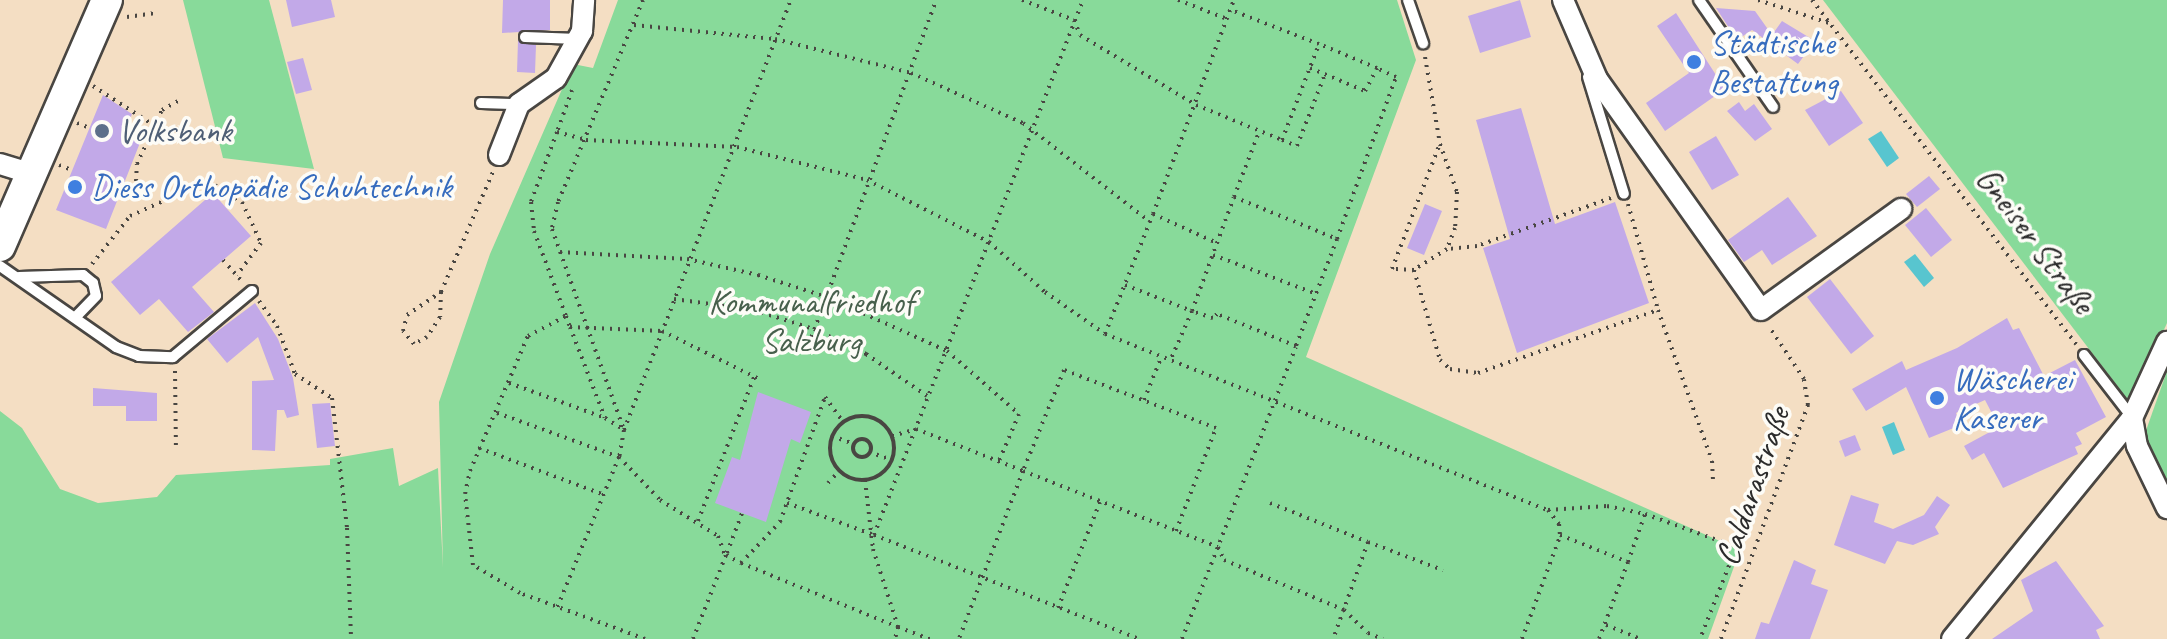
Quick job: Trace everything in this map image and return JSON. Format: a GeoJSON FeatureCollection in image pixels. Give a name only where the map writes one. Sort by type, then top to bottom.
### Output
{"type":"FeatureCollection","features":[{"type":"Feature","properties":{"kind":"main road"},"geometry":{"type":"LineString","coordinates":[[0,246],[30,173],[85,72],[113,6]]}},
{"type":"Feature","properties":{"kind":"street"},"geometry":{"type":"LineString","coordinates":[[499,155],[519,104],[556,78],[578,39],[584,0]]}},
{"type":"Feature","properties":{"kind":"street"},"geometry":{"type":"LineString","coordinates":[[1564,2],[1597,79],[1761,310],[1901,209]]}},
{"type":"Feature","properties":{"kind":"street"},"geometry":{"type":"LineString","coordinates":[[0,164],[30,173]]}},
{"type":"Feature","properties":{"kind":"street"},"geometry":{"type":"LineString","coordinates":[[1952,639],[2132,418],[2167,342]]}},
{"type":"Feature","properties":{"kind":"street","name":"Gneiser Straße"},"geometry":{"type":"LineString","coordinates":[[2132,418],[2137,446],[2167,508]]}},
{"type":"Feature","properties":{"kind":"lane"},"geometry":{"type":"LineString","coordinates":[[1408,0],[1423,43]]}},
{"type":"Feature","properties":{"kind":"lane"},"geometry":{"type":"LineString","coordinates":[[1699,0],[1773,107]]}},
{"type":"Feature","properties":{"kind":"lane"},"geometry":{"type":"LineString","coordinates":[[1564,2],[1624,194]]}},
{"type":"Feature","properties":{"kind":"lane"},"geometry":{"type":"LineString","coordinates":[[525,37],[578,39]]}},
{"type":"Feature","properties":{"kind":"lane"},"geometry":{"type":"LineString","coordinates":[[481,103],[519,104]]}},
{"type":"Feature","properties":{"kind":"lane"},"geometry":{"type":"LineString","coordinates":[[0,266],[116,347],[139,356],[173,357],[252,291]]}},
{"type":"Feature","properties":{"kind":"lane"},"geometry":{"type":"LineString","coordinates":[[19,277],[83,275],[93,283],[96,296],[75,318]]}},
{"type":"Feature","properties":{"kind":"lane","name":"Gneiser Straße"},"geometry":{"type":"LineString","coordinates":[[2084,355],[2132,418]]}},
{"type":"Feature","properties":{"kind":"path"},"geometry":{"type":"LineString","coordinates":[[624,430],[552,229],[558,202],[643,0]]}},
{"type":"Feature","properties":{"kind":"path"},"geometry":{"type":"LineString","coordinates":[[557,608],[619,457],[624,430],[687,259],[737,147],[791,0]]}},
{"type":"Feature","properties":{"kind":"path"},"geometry":{"type":"LineString","coordinates":[[806,352],[936,0]]}},
{"type":"Feature","properties":{"kind":"path"},"geometry":{"type":"LineString","coordinates":[[1022,0],[1074,20],[1080,35],[1196,105],[1297,146],[1325,74]]}},
{"type":"Feature","properties":{"kind":"path"},"geometry":{"type":"LineString","coordinates":[[874,535],[1083,0]]}},
{"type":"Feature","properties":{"kind":"path"},"geometry":{"type":"LineString","coordinates":[[1178,0],[1227,19]]}},
{"type":"Feature","properties":{"kind":"path"},"geometry":{"type":"LineString","coordinates":[[1105,334],[1234,0]]}},
{"type":"Feature","properties":{"kind":"path"},"geometry":{"type":"LineString","coordinates":[[1758,0],[1831,23]]}},
{"type":"Feature","properties":{"kind":"path","name":"Gneiser Straße"},"geometry":{"type":"LineString","coordinates":[[1812,0],[2084,355]]}},
{"type":"Feature","properties":{"kind":"path"},"geometry":{"type":"LineString","coordinates":[[113,6],[129,19],[156,13]]}},
{"type":"Feature","properties":{"kind":"path"},"geometry":{"type":"LineString","coordinates":[[1182,639],[1271,403],[1317,294],[1396,77],[1231,10]]}},
{"type":"Feature","properties":{"kind":"path"},"geometry":{"type":"LineString","coordinates":[[634,25],[775,39],[911,73],[1023,123],[1029,132],[1149,221]]}},
{"type":"Feature","properties":{"kind":"path"},"geometry":{"type":"LineString","coordinates":[[1423,43],[1440,144],[1457,192],[1455,228],[1447,249]]}},
{"type":"Feature","properties":{"kind":"path"},"geometry":{"type":"LineString","coordinates":[[1282,140],[1319,44]]}},
{"type":"Feature","properties":{"kind":"path"},"geometry":{"type":"LineString","coordinates":[[1310,68],[1365,91],[1377,68]]}},
{"type":"Feature","properties":{"kind":"path"},"geometry":{"type":"LineString","coordinates":[[85,72],[155,126]]}},
{"type":"Feature","properties":{"kind":"path"},"geometry":{"type":"LineString","coordinates":[[136,181],[137,164],[162,110],[180,100]]}},
{"type":"Feature","properties":{"kind":"path"},"geometry":{"type":"LineString","coordinates":[[1170,361],[1192,311],[1259,131]]}},
{"type":"Feature","properties":{"kind":"path"},"geometry":{"type":"LineString","coordinates":[[557,132],[531,202],[534,231],[605,418]]}},
{"type":"Feature","properties":{"kind":"path"},"geometry":{"type":"LineString","coordinates":[[586,140],[737,147],[867,180],[989,242],[1045,292],[1105,334],[1161,358],[1548,510],[1607,506],[1645,514],[1725,543],[1732,558],[1700,639]]}},
{"type":"Feature","properties":{"kind":"path"},"geometry":{"type":"LineString","coordinates":[[1440,144],[1392,269],[1414,270],[1447,249],[1477,246],[1624,194],[1658,310],[1712,461],[1713,480]]}},
{"type":"Feature","properties":{"kind":"path"},"geometry":{"type":"LineString","coordinates":[[441,292],[407,315],[403,331],[414,344],[427,337],[440,317],[441,292],[478,216],[499,155]]}},
{"type":"Feature","properties":{"kind":"path"},"geometry":{"type":"LineString","coordinates":[[83,275],[130,216],[208,181],[242,202],[261,243],[237,275]]}},
{"type":"Feature","properties":{"kind":"path"},"geometry":{"type":"LineString","coordinates":[[1234,197],[1337,239]]}},
{"type":"Feature","properties":{"kind":"path"},"geometry":{"type":"LineString","coordinates":[[1153,214],[1217,243]]}},
{"type":"Feature","properties":{"kind":"path"},"geometry":{"type":"LineString","coordinates":[[560,252],[687,259],[827,297],[947,351],[1019,414],[999,461]]}},
{"type":"Feature","properties":{"kind":"path"},"geometry":{"type":"LineString","coordinates":[[1213,255],[1317,294]]}},
{"type":"Feature","properties":{"kind":"path"},"geometry":{"type":"LineString","coordinates":[[223,260],[252,291],[277,326],[295,374],[332,398],[346,512],[351,639]]}},
{"type":"Feature","properties":{"kind":"path"},"geometry":{"type":"LineString","coordinates":[[1414,270],[1440,360],[1464,373],[1478,373],[1658,310]]}},
{"type":"Feature","properties":{"kind":"path"},"geometry":{"type":"LineString","coordinates":[[1125,284],[1213,318],[1217,314],[1296,346]]}},
{"type":"Feature","properties":{"kind":"path"},"geometry":{"type":"LineString","coordinates":[[674,299],[754,310],[814,329],[866,354],[927,396]]}},
{"type":"Feature","properties":{"kind":"path","name":"Caldarastraße"},"geometry":{"type":"LineString","coordinates":[[1721,639],[1808,405],[1804,379],[1761,310]]}},
{"type":"Feature","properties":{"kind":"path"},"geometry":{"type":"LineString","coordinates":[[566,316],[528,336],[497,413],[479,448],[465,494],[473,565],[557,608],[645,639]]}},
{"type":"Feature","properties":{"kind":"path"},"geometry":{"type":"LineString","coordinates":[[570,327],[587,324],[662,331],[761,380]]}},
{"type":"Feature","properties":{"kind":"path"},"geometry":{"type":"LineString","coordinates":[[173,357],[176,448]]}},
{"type":"Feature","properties":{"kind":"path"},"geometry":{"type":"LineString","coordinates":[[1144,400],[1161,358]]}},
{"type":"Feature","properties":{"kind":"path"},"geometry":{"type":"LineString","coordinates":[[959,639],[1064,370],[1216,428],[1176,531]]}},
{"type":"Feature","properties":{"kind":"path"},"geometry":{"type":"LineString","coordinates":[[698,521],[754,377]]}},
{"type":"Feature","properties":{"kind":"path"},"geometry":{"type":"LineString","coordinates":[[509,383],[605,418],[624,430]]}},
{"type":"Feature","properties":{"kind":"path"},"geometry":{"type":"LineString","coordinates":[[741,563],[780,522],[825,397],[844,423]]}},
{"type":"Feature","properties":{"kind":"path"},"geometry":{"type":"LineString","coordinates":[[497,413],[619,457],[660,500],[718,536],[726,555],[741,563],[930,639]]}},
{"type":"Feature","properties":{"kind":"path"},"geometry":{"type":"LineString","coordinates":[[862,416],[874,419],[892,436],[892,460],[885,471],[865,480],[839,471],[832,461],[832,436],[844,423],[862,416]]}},
{"type":"Feature","properties":{"kind":"path"},"geometry":{"type":"LineString","coordinates":[[892,436],[916,429],[1218,547],[1224,560],[1344,610],[1368,633],[1383,639]]}},
{"type":"Feature","properties":{"kind":"path"},"geometry":{"type":"LineString","coordinates":[[832,436],[854,444],[865,440],[869,452]]}},
{"type":"Feature","properties":{"kind":"path"},"geometry":{"type":"LineString","coordinates":[[854,444],[858,456],[869,452],[892,460]]}},
{"type":"Feature","properties":{"kind":"path"},"geometry":{"type":"LineString","coordinates":[[479,448],[602,494]]}},
{"type":"Feature","properties":{"kind":"path"},"geometry":{"type":"LineString","coordinates":[[828,483],[839,471]]}},
{"type":"Feature","properties":{"kind":"path"},"geometry":{"type":"LineString","coordinates":[[865,480],[874,535],[873,549],[898,627],[895,639]]}},
{"type":"Feature","properties":{"kind":"path"},"geometry":{"type":"LineString","coordinates":[[1058,608],[1100,502]]}},
{"type":"Feature","properties":{"kind":"path"},"geometry":{"type":"LineString","coordinates":[[787,503],[1139,639]]}},
{"type":"Feature","properties":{"kind":"path"},"geometry":{"type":"LineString","coordinates":[[1270,503],[1443,570]]}},
{"type":"Feature","properties":{"kind":"path"},"geometry":{"type":"LineString","coordinates":[[1522,639],[1560,535],[1559,524],[1548,510]]}},
{"type":"Feature","properties":{"kind":"path"},"geometry":{"type":"LineString","coordinates":[[693,639],[742,513]]}},
{"type":"Feature","properties":{"kind":"path"},"geometry":{"type":"LineString","coordinates":[[1599,639],[1645,514]]}},
{"type":"Feature","properties":{"kind":"path"},"geometry":{"type":"LineString","coordinates":[[1560,535],[1628,562]]}},
{"type":"Feature","properties":{"kind":"path"},"geometry":{"type":"LineString","coordinates":[[1333,639],[1368,542]]}},
{"type":"Feature","properties":{"kind":"path"},"geometry":{"type":"LineString","coordinates":[[1605,625],[1641,639]]}},
{"type":"Feature","properties":{"kind":"green space"},"geometry":{"type":"Polygon","coordinates":[[[183,0],[269,0],[314,169],[223,158],[183,0]]]}},
{"type":"Feature","properties":{"kind":"green space","name":"Kommunalfriedhof Salzburg"},"geometry":{"type":"Polygon","coordinates":[[[618,0],[1397,0],[1416,60],[1306,357],[1740,550],[1708,639],[0,639],[0,411],[22,428],[60,489],[98,503],[157,497],[176,475],[330,465],[330,459],[393,448],[399,486],[438,468],[443,568],[439,402],[490,254],[573,64],[593,68],[618,0]]]}},
{"type":"Feature","properties":{"kind":"green space"},"geometry":{"type":"Polygon","coordinates":[[[1823,0],[2167,0],[2167,323],[2131,404],[1823,0]]]}},
{"type":"Feature","properties":{"kind":"green space"},"geometry":{"type":"Polygon","coordinates":[[[2167,371],[2167,494],[2143,439],[2167,371]]]}},
{"type":"Feature","properties":{"kind":"water"},"geometry":{"type":"Polygon","coordinates":[[[1881,131],[1899,158],[1887,167],[1868,139],[1881,131]]]}},
{"type":"Feature","properties":{"kind":"water"},"geometry":{"type":"Polygon","coordinates":[[[1915,254],[1934,278],[1924,287],[1904,262],[1915,254]]]}},
{"type":"Feature","properties":{"kind":"water"},"geometry":{"type":"Polygon","coordinates":[[[1894,422],[1905,450],[1893,455],[1882,427],[1894,422]]]}},
{"type":"Feature","properties":{"kind":"building"},"geometry":{"type":"Polygon","coordinates":[[[286,0],[331,0],[335,17],[292,27],[286,0]]]}},
{"type":"Feature","properties":{"kind":"building"},"geometry":{"type":"Polygon","coordinates":[[[503,0],[550,0],[550,30],[502,33],[503,0]]]}},
{"type":"Feature","properties":{"kind":"building"},"geometry":{"type":"Polygon","coordinates":[[[1520,0],[1531,37],[1480,53],[1468,16],[1520,0]]]}},
{"type":"Feature","properties":{"kind":"building"},"geometry":{"type":"Polygon","coordinates":[[[1716,8],[1755,11],[1772,35],[1782,21],[1815,41],[1798,64],[1752,30],[1737,40],[1716,8]]]}},
{"type":"Feature","properties":{"kind":"building","name":"Städtische Bestattung"},"geometry":{"type":"Polygon","coordinates":[[[1676,13],[1725,89],[1665,131],[1646,103],[1689,73],[1657,26],[1676,13]]]}},
{"type":"Feature","properties":{"kind":"building"},"geometry":{"type":"Polygon","coordinates":[[[518,40],[536,45],[535,73],[517,72],[518,40]]]}},
{"type":"Feature","properties":{"kind":"building"},"geometry":{"type":"Polygon","coordinates":[[[303,58],[312,90],[296,94],[287,62],[303,58]]]}},
{"type":"Feature","properties":{"kind":"building"},"geometry":{"type":"Polygon","coordinates":[[[1841,91],[1863,123],[1829,146],[1805,110],[1841,91]]]}},
{"type":"Feature","properties":{"kind":"building"},"geometry":{"type":"Polygon","coordinates":[[[103,95],[132,114],[128,124],[145,130],[106,229],[56,210],[103,95]]]}},
{"type":"Feature","properties":{"kind":"building"},"geometry":{"type":"Polygon","coordinates":[[[1739,102],[1745,111],[1754,104],[1772,129],[1755,141],[1727,111],[1739,102]]]}},
{"type":"Feature","properties":{"kind":"building"},"geometry":{"type":"Polygon","coordinates":[[[1521,108],[1555,224],[1615,202],[1649,303],[1517,353],[1483,248],[1510,239],[1476,120],[1521,108]]]}},
{"type":"Feature","properties":{"kind":"building"},"geometry":{"type":"Polygon","coordinates":[[[1716,136],[1739,175],[1712,190],[1689,152],[1716,136]]]}},
{"type":"Feature","properties":{"kind":"building"},"geometry":{"type":"Polygon","coordinates":[[[1929,176],[1940,189],[1917,207],[1906,194],[1929,176]]]}},
{"type":"Feature","properties":{"kind":"building"},"geometry":{"type":"Polygon","coordinates":[[[213,193],[251,236],[192,287],[214,312],[188,332],[159,299],[140,315],[111,282],[213,193]]]}},
{"type":"Feature","properties":{"kind":"building"},"geometry":{"type":"Polygon","coordinates":[[[1788,197],[1817,236],[1772,265],[1762,250],[1744,262],[1728,240],[1788,197]]]}},
{"type":"Feature","properties":{"kind":"building"},"geometry":{"type":"Polygon","coordinates":[[[1425,204],[1442,211],[1424,255],[1407,248],[1425,204]]]}},
{"type":"Feature","properties":{"kind":"building"},"geometry":{"type":"Polygon","coordinates":[[[1926,208],[1952,240],[1931,257],[1905,225],[1926,208]]]}},
{"type":"Feature","properties":{"kind":"building"},"geometry":{"type":"Polygon","coordinates":[[[1830,279],[1874,336],[1851,354],[1807,297],[1830,279]]]}},
{"type":"Feature","properties":{"kind":"building"},"geometry":{"type":"Polygon","coordinates":[[[255,303],[278,339],[293,378],[299,415],[287,418],[284,410],[277,410],[275,451],[252,450],[252,381],[274,380],[258,337],[227,363],[207,339],[255,303]]]}},
{"type":"Feature","properties":{"kind":"building"},"geometry":{"type":"Polygon","coordinates":[[[2007,318],[2013,330],[2019,328],[2044,376],[2075,360],[2106,417],[2076,433],[2082,444],[2075,447],[2078,454],[2003,488],[1984,453],[1972,460],[1964,446],[1999,427],[1985,400],[1956,413],[1961,425],[1929,438],[1906,387],[1866,411],[1852,389],[1902,361],[1906,370],[1957,348],[2007,318]]]}},
{"type":"Feature","properties":{"kind":"building"},"geometry":{"type":"Polygon","coordinates":[[[93,388],[157,393],[157,421],[126,421],[126,406],[93,406],[93,388]]]}},
{"type":"Feature","properties":{"kind":"building"},"geometry":{"type":"Polygon","coordinates":[[[758,392],[811,412],[800,443],[791,439],[766,522],[715,503],[732,457],[740,460],[758,392]]]}},
{"type":"Feature","properties":{"kind":"building"},"geometry":{"type":"Polygon","coordinates":[[[330,403],[335,446],[317,448],[312,404],[330,403]]]}},
{"type":"Feature","properties":{"kind":"building"},"geometry":{"type":"Polygon","coordinates":[[[1855,435],[1861,450],[1845,457],[1839,441],[1855,435]]]}},
{"type":"Feature","properties":{"kind":"building"},"geometry":{"type":"Polygon","coordinates":[[[1851,495],[1879,504],[1874,522],[1893,529],[1924,515],[1937,496],[1950,505],[1935,527],[1939,534],[1913,545],[1897,541],[1885,564],[1834,545],[1851,495]]]}},
{"type":"Feature","properties":{"kind":"building"},"geometry":{"type":"Polygon","coordinates":[[[1794,560],[1816,570],[1811,584],[1828,590],[1810,639],[1755,639],[1761,622],[1769,624],[1794,560]]]}},
{"type":"Feature","properties":{"kind":"building"},"geometry":{"type":"Polygon","coordinates":[[[2056,561],[2104,626],[2096,630],[2100,639],[1992,639],[2033,611],[2021,580],[2056,561]]]}},
{"type":"Feature","properties":{"kind":"place","name":"Städtische Bestattung"},"geometry":{"type":"Point","coordinates":[1694,62]}},
{"type":"Feature","properties":{"kind":"place","name":"Volksbank"},"geometry":{"type":"Point","coordinates":[102,131]}},
{"type":"Feature","properties":{"kind":"place","name":"Diess Orthopädie Schuhtechnik"},"geometry":{"type":"Point","coordinates":[75,187]}},
{"type":"Feature","properties":{"kind":"place","name":"Wäscherei Kaserer"},"geometry":{"type":"Point","coordinates":[1937,398]}}]}
